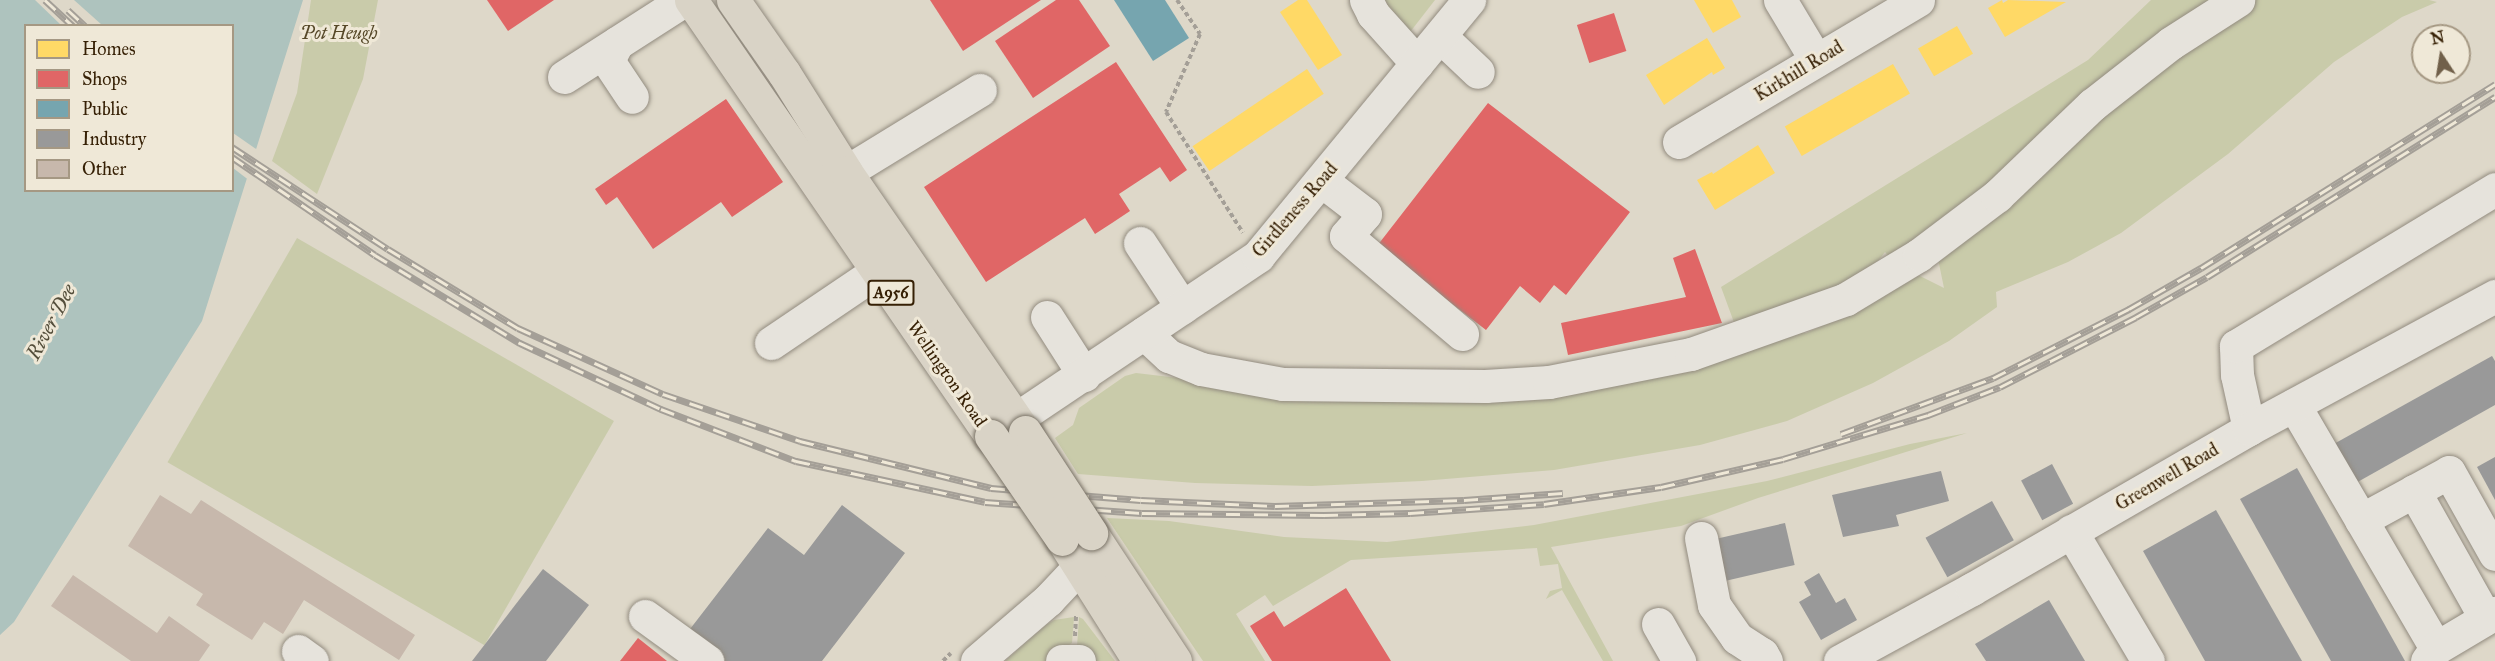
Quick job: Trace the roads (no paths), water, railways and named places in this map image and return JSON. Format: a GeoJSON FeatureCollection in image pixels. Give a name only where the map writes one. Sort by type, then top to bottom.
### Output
{"type":"FeatureCollection","features":[{"type":"Feature","properties":{"kind":"main road","name":"Wellington Road"},"geometry":{"type":"LineString","coordinates":[[691,0],[876,272],[1010,429]]}},
{"type":"Feature","properties":{"kind":"main road","name":"Wellington Road"},"geometry":{"type":"LineString","coordinates":[[733,0],[784,73],[1084,548],[1139,661]]}},
{"type":"Feature","properties":{"kind":"main road","name":"Wellington Road"},"geometry":{"type":"LineString","coordinates":[[1084,548],[1175,661]]}},
{"type":"Feature","properties":{"kind":"street"},"geometry":{"type":"LineString","coordinates":[[564,76],[684,0]]}},
{"type":"Feature","properties":{"kind":"street"},"geometry":{"type":"LineString","coordinates":[[1366,0],[1373,14],[1417,63]]}},
{"type":"Feature","properties":{"kind":"street","name":"Girdleness Road"},"geometry":{"type":"LineString","coordinates":[[1010,429],[1144,333],[1258,256],[1469,0]]}},
{"type":"Feature","properties":{"kind":"street"},"geometry":{"type":"LineString","coordinates":[[1780,0],[1815,60]]}},
{"type":"Feature","properties":{"kind":"street","name":"Kirkhill Road"},"geometry":{"type":"LineString","coordinates":[[1679,142],[1918,0]]}},
{"type":"Feature","properties":{"kind":"street"},"geometry":{"type":"LineString","coordinates":[[1144,333],[1169,356],[1201,369],[1283,384],[1485,386],[1549,382],[1691,354],[1846,299],[1919,255],[1997,196],[2101,98],[2171,43],[2238,0]]}},
{"type":"Feature","properties":{"kind":"street"},"geometry":{"type":"LineString","coordinates":[[1440,36],[1478,72]]}},
{"type":"Feature","properties":{"kind":"street"},"geometry":{"type":"LineString","coordinates":[[617,43],[608,62],[632,97]]}},
{"type":"Feature","properties":{"kind":"street"},"geometry":{"type":"LineString","coordinates":[[846,172],[980,90]]}},
{"type":"Feature","properties":{"kind":"street"},"geometry":{"type":"LineString","coordinates":[[1322,181],[1365,214],[1346,236],[1462,334]]}},
{"type":"Feature","properties":{"kind":"street"},"geometry":{"type":"LineString","coordinates":[[2249,429],[2237,375],[2236,346],[2495,189]]}},
{"type":"Feature","properties":{"kind":"street"},"geometry":{"type":"LineString","coordinates":[[1140,243],[1182,307]]}},
{"type":"Feature","properties":{"kind":"street"},"geometry":{"type":"LineString","coordinates":[[771,343],[876,272]]}},
{"type":"Feature","properties":{"kind":"street","name":"Greenwell Road"},"geometry":{"type":"LineString","coordinates":[[1840,661],[2249,429],[2494,300]]}},
{"type":"Feature","properties":{"kind":"street"},"geometry":{"type":"LineString","coordinates":[[1047,317],[1084,375]]}},
{"type":"Feature","properties":{"kind":"street"},"geometry":{"type":"LineString","coordinates":[[2294,405],[2361,520],[2431,654],[2490,615],[2414,491]]}},
{"type":"Feature","properties":{"kind":"street"},"geometry":{"type":"LineString","coordinates":[[2361,520],[2449,472],[2495,554]]}},
{"type":"Feature","properties":{"kind":"street"},"geometry":{"type":"LineString","coordinates":[[2071,531],[2148,661]]}},
{"type":"Feature","properties":{"kind":"street"},"geometry":{"type":"LineString","coordinates":[[1701,538],[1714,605],[1737,638],[1762,654],[1766,661]]}},
{"type":"Feature","properties":{"kind":"street"},"geometry":{"type":"LineString","coordinates":[[977,661],[1048,600],[1084,548]]}},
{"type":"Feature","properties":{"kind":"street"},"geometry":{"type":"LineString","coordinates":[[645,616],[707,661]]}},
{"type":"Feature","properties":{"kind":"street"},"geometry":{"type":"LineString","coordinates":[[1658,624],[1679,661]]}},
{"type":"Feature","properties":{"kind":"street"},"geometry":{"type":"LineString","coordinates":[[1062,661],[1079,661]]}},
{"type":"Feature","properties":{"kind":"water","name":"River Dee"},"geometry":{"type":"Polygon","coordinates":[[[0,0],[303,0],[202,321],[14,622],[0,635],[0,0]]]}},
{"type":"Feature","properties":{"kind":"railway"},"geometry":{"type":"LineString","coordinates":[[45,0],[71,24]]}},
{"type":"Feature","properties":{"kind":"railway"},"geometry":{"type":"LineString","coordinates":[[68,10],[83,24]]}},
{"type":"Feature","properties":{"kind":"railway"},"geometry":{"type":"LineString","coordinates":[[1841,434],[1993,378],[2129,309],[2201,268],[2495,84]]}},
{"type":"Feature","properties":{"kind":"railway"},"geometry":{"type":"LineString","coordinates":[[234,158],[375,255],[520,343],[661,409],[796,461],[985,502],[1142,513],[1324,515],[1410,513],[1544,504],[1661,487],[1783,459],[1928,415],[2000,387],[2136,317],[2207,277],[2495,97]]}},
{"type":"Feature","properties":{"kind":"railway"},"geometry":{"type":"LineString","coordinates":[[234,148],[388,249],[518,328],[663,394],[800,441],[991,488],[1141,500],[1275,506],[1464,500],[1563,493]]}},
{"type":"Feature","properties":{"kind":"park label","name":"Pot Heugh"},"geometry":{"type":"Point","coordinates":[339,33]}}]}
